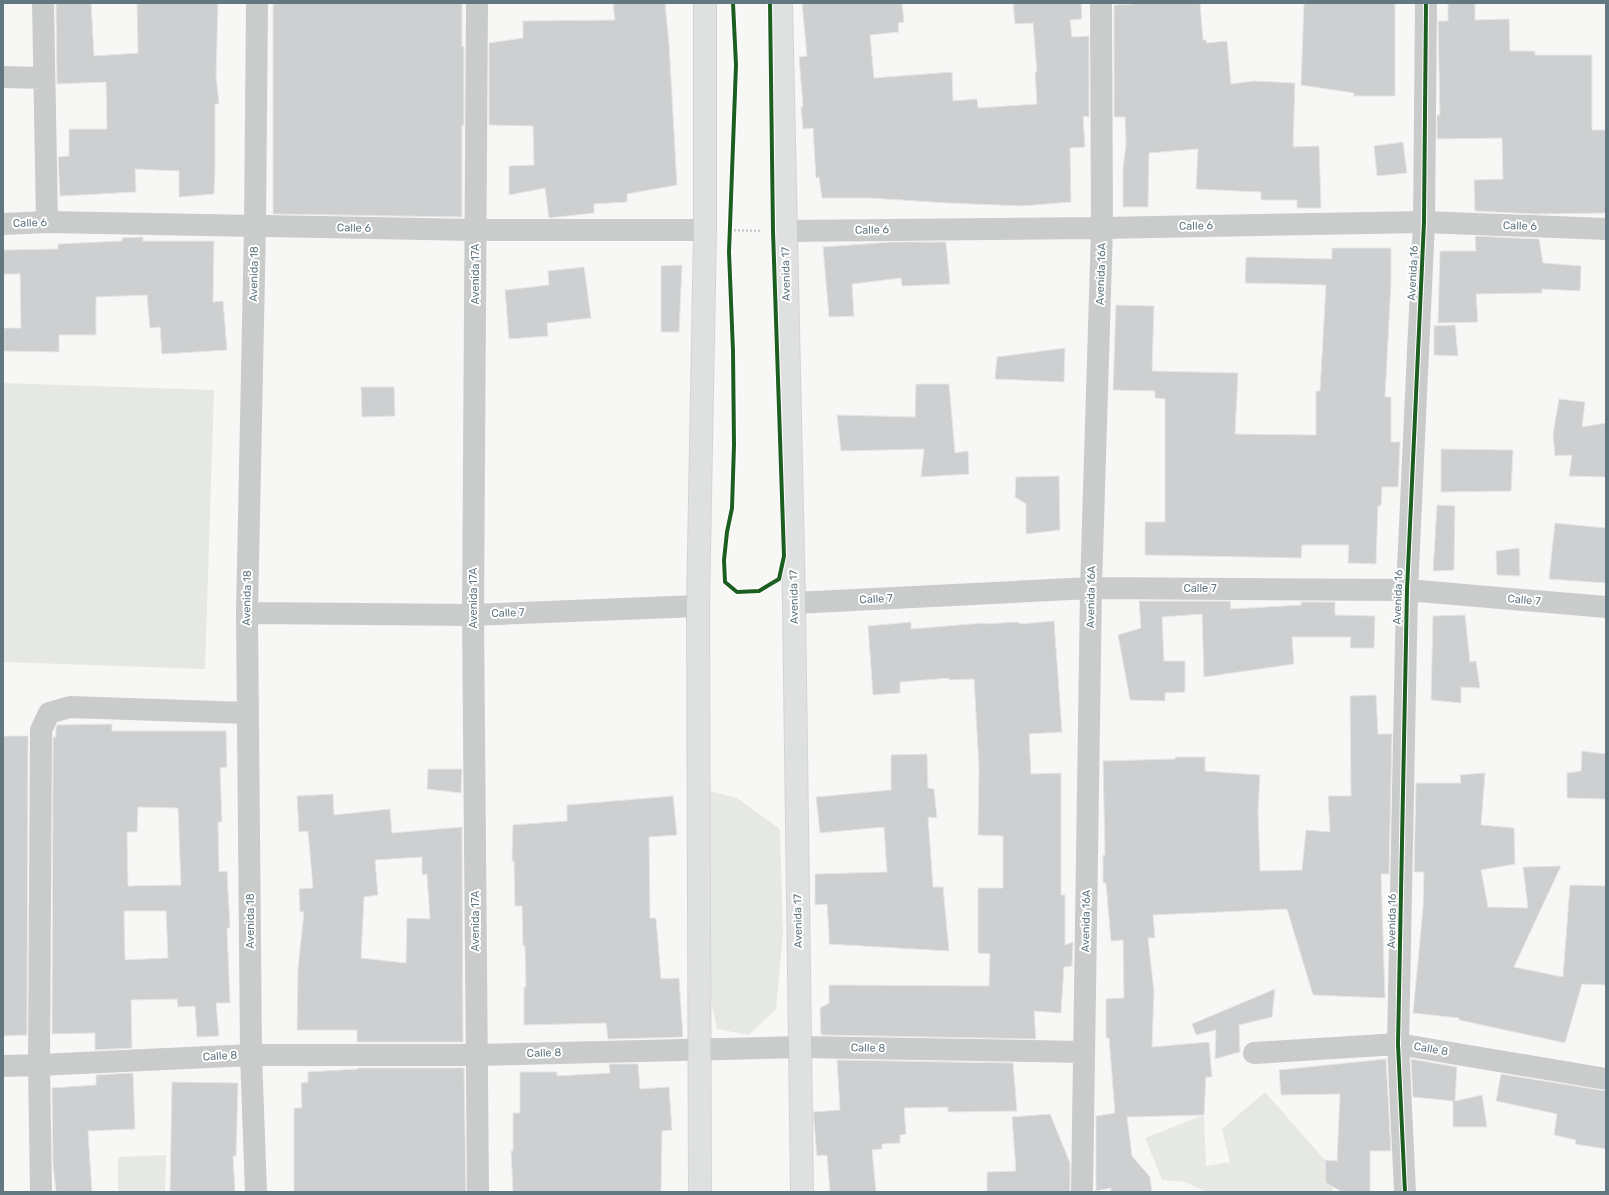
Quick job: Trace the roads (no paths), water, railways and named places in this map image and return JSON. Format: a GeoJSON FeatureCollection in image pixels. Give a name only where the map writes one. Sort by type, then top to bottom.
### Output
{"type":"FeatureCollection","features":[{"type":"Feature","properties":{"kind":"main road"},"geometry":{"type":"LineString","coordinates":[[700,1192],[698,1049],[698,606],[705,230],[705,3]]}},
{"type":"Feature","properties":{"kind":"main road","name":"Avenida 17"},"geometry":{"type":"LineString","coordinates":[[781,3],[794,603],[802,1192]]}},
{"type":"Feature","properties":{"kind":"street"},"geometry":{"type":"LineString","coordinates":[[43,3],[47,222]]}},
{"type":"Feature","properties":{"kind":"street","name":"Avenida 18"},"geometry":{"type":"LineString","coordinates":[[256,1192],[251,1055],[247,613],[255,226],[257,3]]}},
{"type":"Feature","properties":{"kind":"street","name":"Avenida 17A"},"geometry":{"type":"LineString","coordinates":[[476,3],[473,615],[478,1192]]}},
{"type":"Feature","properties":{"kind":"street","name":"Avenida 16A"},"geometry":{"type":"LineString","coordinates":[[1082,1192],[1091,588],[1102,228],[1101,3]]}},
{"type":"Feature","properties":{"kind":"street","name":"Avenida 16"},"geometry":{"type":"LineString","coordinates":[[1405,1192],[1398,1044],[1407,590],[1424,222],[1426,3]]}},
{"type":"Feature","properties":{"kind":"street"},"geometry":{"type":"LineString","coordinates":[[3,77],[44,78]]}},
{"type":"Feature","properties":{"kind":"street","name":"Calle 6"},"geometry":{"type":"LineString","coordinates":[[3,224],[47,222],[475,230],[705,230]]}},
{"type":"Feature","properties":{"kind":"street","name":"Calle 6"},"geometry":{"type":"LineString","coordinates":[[785,230],[1102,228],[1424,222],[1606,229]]}},
{"type":"Feature","properties":{"kind":"street","name":"Calle 7"},"geometry":{"type":"LineString","coordinates":[[794,603],[1091,588],[1407,590],[1606,607]]}},
{"type":"Feature","properties":{"kind":"street","name":"Calle 7"},"geometry":{"type":"LineString","coordinates":[[247,613],[473,615],[698,606]]}},
{"type":"Feature","properties":{"kind":"street"},"geometry":{"type":"LineString","coordinates":[[41,1192],[39,1065],[42,730],[49,713],[70,707],[248,713]]}},
{"type":"Feature","properties":{"kind":"street","name":"Calle 8"},"geometry":{"type":"LineString","coordinates":[[1254,1053],[1398,1044],[1606,1079]]}},
{"type":"Feature","properties":{"kind":"street","name":"Calle 8"},"geometry":{"type":"LineString","coordinates":[[3,1066],[251,1055],[476,1055],[800,1047],[1084,1052]]}}]}
